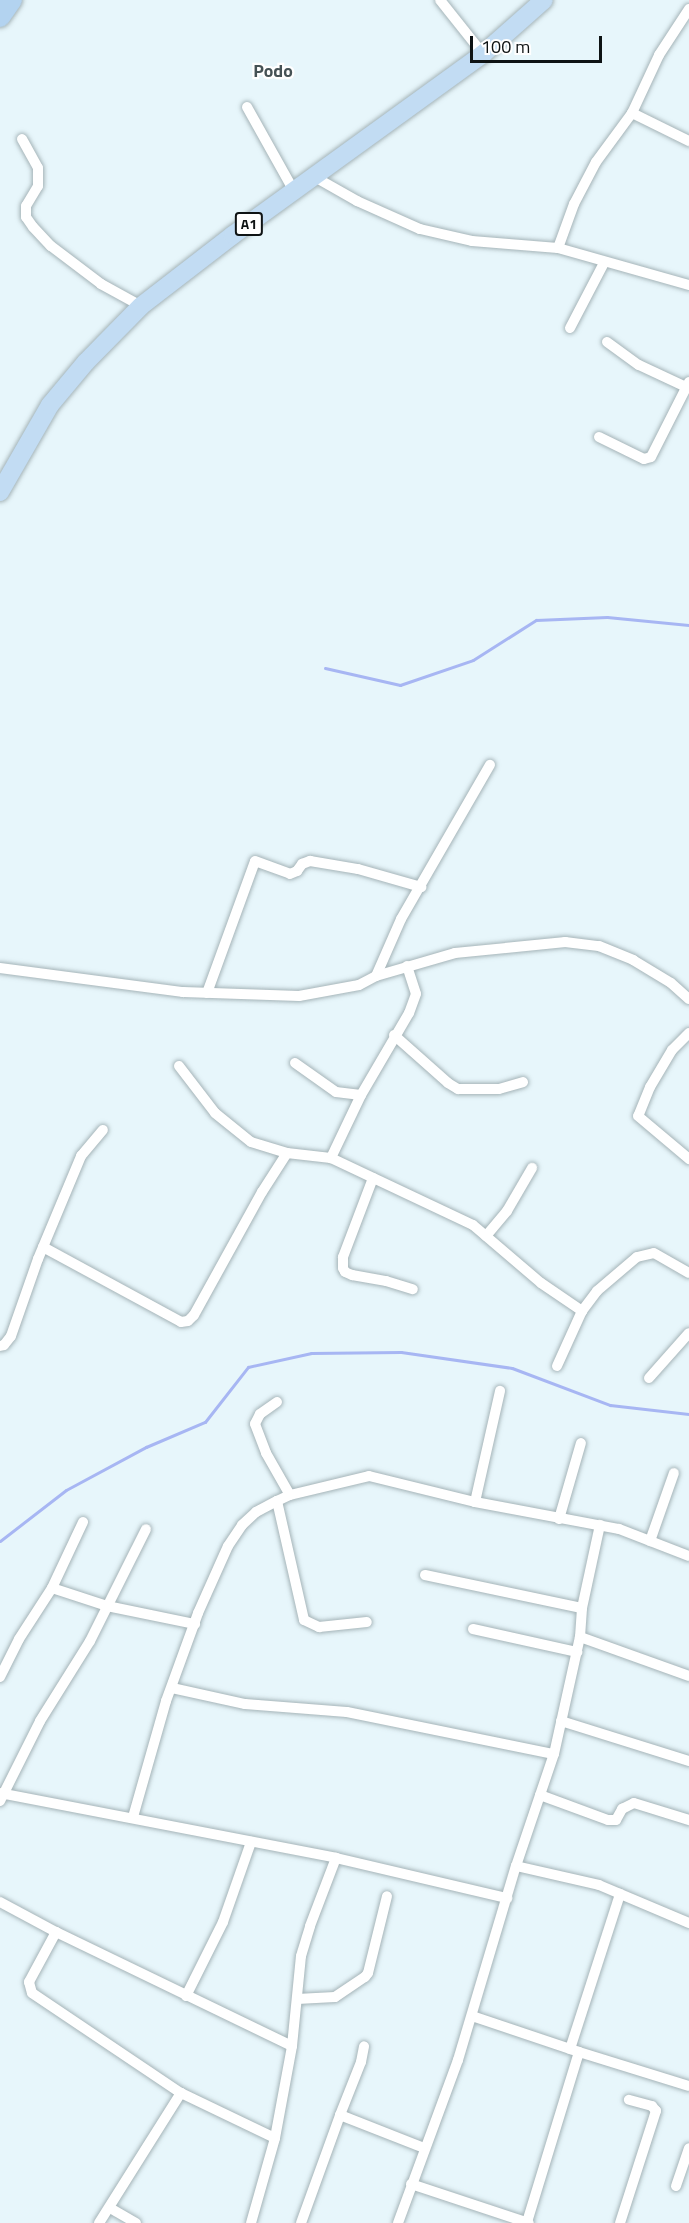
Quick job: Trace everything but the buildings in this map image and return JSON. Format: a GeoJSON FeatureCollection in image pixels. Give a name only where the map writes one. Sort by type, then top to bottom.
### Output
{"type":"FeatureCollection","features":[{"type":"Feature","properties":{"kind":"highway"},"geometry":{"type":"LineString","coordinates":[[0,17],[12,0]]}},
{"type":"Feature","properties":{"kind":"highway","name":"A1"},"geometry":{"type":"LineString","coordinates":[[0,492],[50,405],[86,362],[141,306],[313,176],[483,54],[544,0]]}},
{"type":"Feature","properties":{"kind":"street"},"geometry":{"type":"LineString","coordinates":[[440,0],[483,54]]}},
{"type":"Feature","properties":{"kind":"street"},"geometry":{"type":"LineString","coordinates":[[558,248],[574,204],[596,162],[632,113],[658,55],[689,9]]}},
{"type":"Feature","properties":{"kind":"street"},"geometry":{"type":"LineString","coordinates":[[247,107],[294,191]]}},
{"type":"Feature","properties":{"kind":"street"},"geometry":{"type":"LineString","coordinates":[[632,113],[689,141]]}},
{"type":"Feature","properties":{"kind":"street"},"geometry":{"type":"LineString","coordinates":[[22,139],[38,168],[38,186],[26,206],[26,217],[33,227],[51,246],[101,284],[141,306]]}},
{"type":"Feature","properties":{"kind":"street"},"geometry":{"type":"LineString","coordinates":[[313,176],[357,201],[420,229],[472,241],[558,248],[604,263],[689,285]]}},
{"type":"Feature","properties":{"kind":"street"},"geometry":{"type":"LineString","coordinates":[[570,328],[604,263]]}},
{"type":"Feature","properties":{"kind":"street"},"geometry":{"type":"LineString","coordinates":[[598,437],[644,459],[651,457],[688,384],[639,365],[607,342]]}},
{"type":"Feature","properties":{"kind":"street"},"geometry":{"type":"LineString","coordinates":[[376,976],[401,919],[422,887],[442,845],[490,765]]}},
{"type":"Feature","properties":{"kind":"street"},"geometry":{"type":"LineString","coordinates":[[207,993],[255,861],[290,874],[297,872],[306,861],[310,861],[358,870],[422,887]]}},
{"type":"Feature","properties":{"kind":"street"},"geometry":{"type":"LineString","coordinates":[[0,968],[207,993],[299,996],[359,985],[376,976],[455,952],[565,942],[599,945],[671,982],[689,999]]}},
{"type":"Feature","properties":{"kind":"street"},"geometry":{"type":"LineString","coordinates":[[331,1158],[361,1095],[394,1035],[409,1013],[416,993],[407,966]]}},
{"type":"Feature","properties":{"kind":"street"},"geometry":{"type":"LineString","coordinates":[[689,1034],[672,1050],[650,1088],[638,1116],[689,1160]]}},
{"type":"Feature","properties":{"kind":"street"},"geometry":{"type":"LineString","coordinates":[[394,1035],[447,1083],[458,1089],[499,1089],[524,1082]]}},
{"type":"Feature","properties":{"kind":"street"},"geometry":{"type":"LineString","coordinates":[[295,1063],[336,1092],[361,1095]]}},
{"type":"Feature","properties":{"kind":"street"},"geometry":{"type":"LineString","coordinates":[[179,1066],[215,1113],[251,1142],[287,1154],[331,1158],[451,1212],[486,1236],[541,1283],[582,1311]]}},
{"type":"Feature","properties":{"kind":"street"},"geometry":{"type":"LineString","coordinates":[[0,1346],[4,1345],[11,1336],[43,1247],[81,1156],[103,1130]]}},
{"type":"Feature","properties":{"kind":"street"},"geometry":{"type":"LineString","coordinates":[[43,1247],[180,1322],[188,1321],[194,1315],[262,1192],[287,1154]]}},
{"type":"Feature","properties":{"kind":"street"},"geometry":{"type":"LineString","coordinates":[[486,1236],[507,1211],[532,1168]]}},
{"type":"Feature","properties":{"kind":"street"},"geometry":{"type":"LineString","coordinates":[[373,1178],[343,1257],[343,1268],[345,1272],[352,1275],[413,1289]]}},
{"type":"Feature","properties":{"kind":"street"},"geometry":{"type":"LineString","coordinates":[[557,1366],[582,1311],[597,1291],[637,1257],[654,1253],[688,1271]]}},
{"type":"Feature","properties":{"kind":"street"},"geometry":{"type":"LineString","coordinates":[[649,1378],[689,1333]]}},
{"type":"Feature","properties":{"kind":"street"},"geometry":{"type":"LineString","coordinates":[[475,1502],[500,1391]]}},
{"type":"Feature","properties":{"kind":"street"},"geometry":{"type":"LineString","coordinates":[[277,1402],[260,1414],[255,1424],[266,1453],[290,1495]]}},
{"type":"Feature","properties":{"kind":"street"},"geometry":{"type":"LineString","coordinates":[[559,1519],[581,1443]]}},
{"type":"Feature","properties":{"kind":"street"},"geometry":{"type":"LineString","coordinates":[[650,1541],[674,1473]]}},
{"type":"Feature","properties":{"kind":"street"},"geometry":{"type":"LineString","coordinates":[[133,1817],[172,1688],[195,1624],[228,1546],[242,1525],[256,1512],[277,1501],[290,1495],[369,1476],[475,1502],[600,1525],[689,1556]]}},
{"type":"Feature","properties":{"kind":"street"},"geometry":{"type":"LineString","coordinates":[[277,1501],[304,1620],[319,1627],[367,1622]]}},
{"type":"Feature","properties":{"kind":"street"},"geometry":{"type":"LineString","coordinates":[[0,1677],[19,1639],[52,1588],[83,1522]]}},
{"type":"Feature","properties":{"kind":"street"},"geometry":{"type":"LineString","coordinates":[[398,2223],[458,2060],[516,1866],[554,1754],[580,1638],[582,1608],[600,1525]]}},
{"type":"Feature","properties":{"kind":"street"},"geometry":{"type":"LineString","coordinates":[[146,1529],[90,1641],[40,1721],[2,1796],[133,1817],[336,1858],[507,1898]]}},
{"type":"Feature","properties":{"kind":"street"},"geometry":{"type":"LineString","coordinates":[[425,1575],[582,1608]]}},
{"type":"Feature","properties":{"kind":"street"},"geometry":{"type":"LineString","coordinates":[[52,1588],[107,1606],[195,1624]]}},
{"type":"Feature","properties":{"kind":"street"},"geometry":{"type":"LineString","coordinates":[[473,1629],[577,1652]]}},
{"type":"Feature","properties":{"kind":"street"},"geometry":{"type":"LineString","coordinates":[[580,1638],[689,1676]]}},
{"type":"Feature","properties":{"kind":"street"},"geometry":{"type":"LineString","coordinates":[[172,1688],[245,1704],[347,1712],[554,1754]]}},
{"type":"Feature","properties":{"kind":"street"},"geometry":{"type":"LineString","coordinates":[[561,1721],[689,1761]]}},
{"type":"Feature","properties":{"kind":"street"},"geometry":{"type":"LineString","coordinates":[[540,1795],[608,1820],[616,1820],[622,1809],[634,1803],[689,1820]]}},
{"type":"Feature","properties":{"kind":"street"},"geometry":{"type":"LineString","coordinates":[[186,1996],[223,1922],[251,1842]]}},
{"type":"Feature","properties":{"kind":"street"},"geometry":{"type":"LineString","coordinates":[[251,2223],[275,2138],[292,2046],[301,1956],[336,1858]]}},
{"type":"Feature","properties":{"kind":"street"},"geometry":{"type":"LineString","coordinates":[[516,1866],[599,1885],[689,1923]]}},
{"type":"Feature","properties":{"kind":"street"},"geometry":{"type":"LineString","coordinates":[[411,2184],[528,2223],[620,1894]]}},
{"type":"Feature","properties":{"kind":"street"},"geometry":{"type":"LineString","coordinates":[[297,1999],[335,1997],[364,1977],[368,1972],[387,1896]]}},
{"type":"Feature","properties":{"kind":"street"},"geometry":{"type":"LineString","coordinates":[[0,1902],[56,1932],[292,2046]]}},
{"type":"Feature","properties":{"kind":"street"},"geometry":{"type":"LineString","coordinates":[[56,1932],[29,1982],[32,1993],[181,2093],[275,2138]]}},
{"type":"Feature","properties":{"kind":"street"},"geometry":{"type":"LineString","coordinates":[[472,2016],[689,2086]]}},
{"type":"Feature","properties":{"kind":"street"},"geometry":{"type":"LineString","coordinates":[[301,2223],[361,2062],[364,2046]]}},
{"type":"Feature","properties":{"kind":"street"},"geometry":{"type":"LineString","coordinates":[[99,2223],[181,2093]]}},
{"type":"Feature","properties":{"kind":"street"},"geometry":{"type":"LineString","coordinates":[[620,2223],[656,2110],[652,2106],[629,2100]]}},
{"type":"Feature","properties":{"kind":"street"},"geometry":{"type":"LineString","coordinates":[[340,2115],[424,2148]]}},
{"type":"Feature","properties":{"kind":"street"},"geometry":{"type":"LineString","coordinates":[[676,2186],[689,2148]]}},
{"type":"Feature","properties":{"kind":"street"},"geometry":{"type":"LineString","coordinates":[[110,2208],[136,2223]]}},
{"type":"Feature","properties":{"kind":"waterway"},"geometry":{"type":"LineString","coordinates":[[325,668],[400,685],[473,660],[536,620],[607,617],[689,625]]}},
{"type":"Feature","properties":{"kind":"waterway"},"geometry":{"type":"LineString","coordinates":[[0,1541],[66,1490],[146,1447],[205,1422],[248,1367],[311,1353],[401,1352],[512,1368],[610,1405],[689,1414]]}},
{"type":"Feature","properties":{"kind":"district","name":"Podo"},"geometry":{"type":"Point","coordinates":[273,71]}}]}
